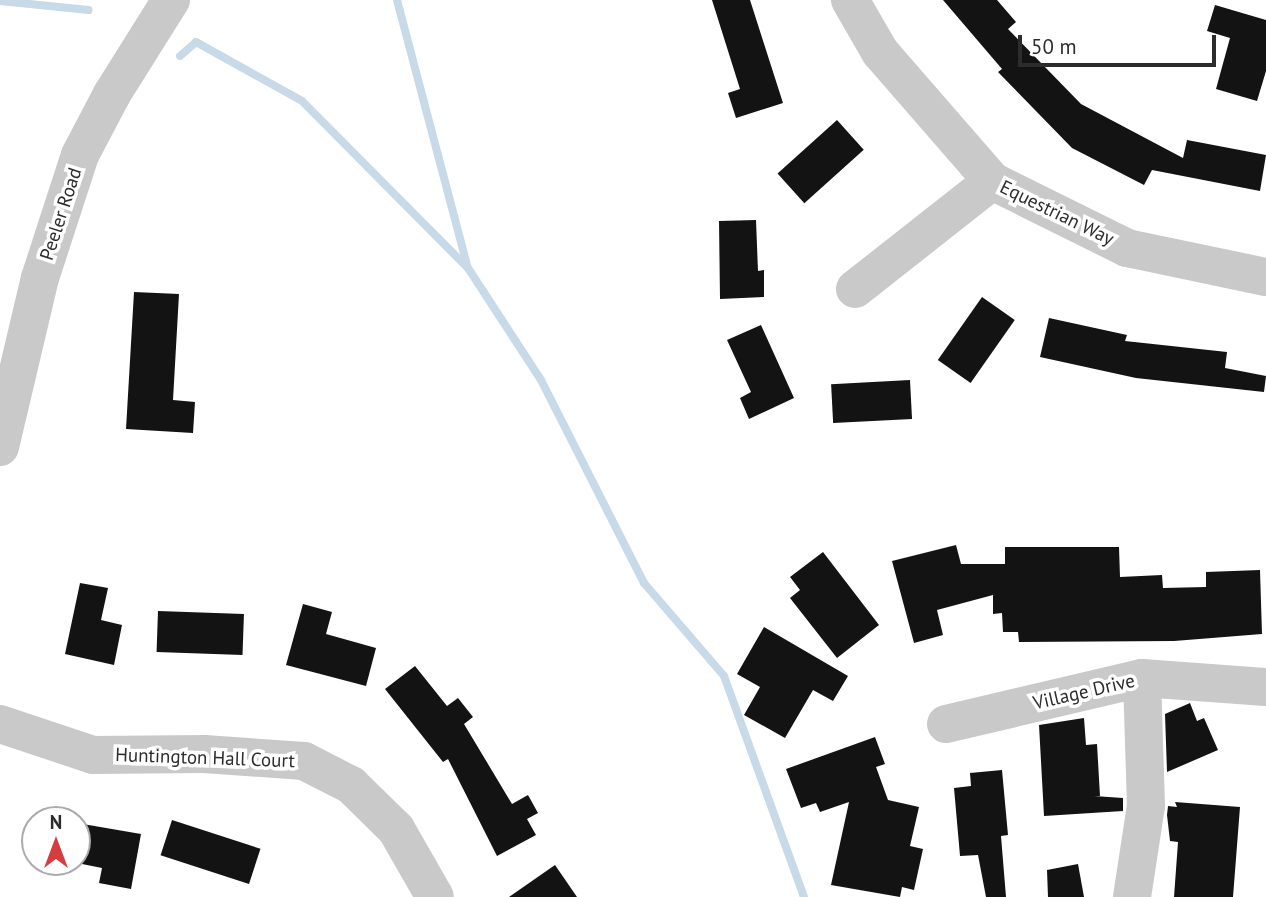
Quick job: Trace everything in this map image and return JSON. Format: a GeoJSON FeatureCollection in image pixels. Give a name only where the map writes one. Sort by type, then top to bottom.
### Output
{"type":"FeatureCollection","features":[{"type":"Feature","properties":{"kind":"street","name":"Peeler Road"},"geometry":{"type":"LineString","coordinates":[[0,447],[40,278],[80,156],[112,94],[171,0]]}},
{"type":"Feature","properties":{"kind":"street","name":"Equestrian Way"},"geometry":{"type":"LineString","coordinates":[[850,0],[880,52],[992,181],[1127,248],[1266,277]]}},
{"type":"Feature","properties":{"kind":"street"},"geometry":{"type":"LineString","coordinates":[[855,289],[992,181]]}},
{"type":"Feature","properties":{"kind":"street"},"geometry":{"type":"LineString","coordinates":[[1132,897],[1146,806],[1142,678]]}},
{"type":"Feature","properties":{"kind":"street","name":"Village Drive"},"geometry":{"type":"LineString","coordinates":[[946,724],[1142,678],[1266,687]]}},
{"type":"Feature","properties":{"kind":"street","name":"Huntington Hall Court"},"geometry":{"type":"LineString","coordinates":[[0,724],[93,755],[204,754],[304,761],[351,785],[396,829],[435,897]]}},
{"type":"Feature","properties":{"kind":"building"},"geometry":{"type":"Polygon","coordinates":[[[712,0],[750,0],[783,103],[736,118],[728,93],[740,89],[712,0]]]}},
{"type":"Feature","properties":{"kind":"building"},"geometry":{"type":"Polygon","coordinates":[[[943,0],[997,0],[1016,22],[1008,29],[1081,104],[1183,158],[1187,140],[1266,155],[1260,191],[1152,170],[1144,185],[1072,148],[998,72],[1002,69],[943,0]]]}},
{"type":"Feature","properties":{"kind":"building"},"geometry":{"type":"Polygon","coordinates":[[[1215,5],[1266,20],[1266,71],[1257,101],[1216,89],[1230,38],[1207,31],[1215,5]]]}},
{"type":"Feature","properties":{"kind":"building"},"geometry":{"type":"Polygon","coordinates":[[[837,120],[864,150],[804,203],[778,174],[837,120]]]}},
{"type":"Feature","properties":{"kind":"building"},"geometry":{"type":"Polygon","coordinates":[[[756,220],[758,271],[764,270],[764,297],[720,299],[719,221],[756,220]]]}},
{"type":"Feature","properties":{"kind":"building"},"geometry":{"type":"Polygon","coordinates":[[[134,292],[179,294],[173,400],[195,402],[193,433],[126,429],[134,292]]]}},
{"type":"Feature","properties":{"kind":"building"},"geometry":{"type":"Polygon","coordinates":[[[982,297],[1015,320],[971,383],[938,360],[982,297]]]}},
{"type":"Feature","properties":{"kind":"building"},"geometry":{"type":"Polygon","coordinates":[[[1049,318],[1127,335],[1125,341],[1227,352],[1225,368],[1266,376],[1264,392],[1136,378],[1040,357],[1049,318]]]}},
{"type":"Feature","properties":{"kind":"building"},"geometry":{"type":"Polygon","coordinates":[[[761,325],[794,398],[749,419],[740,398],[751,392],[727,340],[761,325]]]}},
{"type":"Feature","properties":{"kind":"building"},"geometry":{"type":"Polygon","coordinates":[[[910,380],[912,419],[833,423],[831,384],[910,380]]]}},
{"type":"Feature","properties":{"kind":"building"},"geometry":{"type":"Polygon","coordinates":[[[956,545],[961,564],[1005,564],[1005,547],[1119,547],[1120,577],[1162,575],[1163,588],[1206,587],[1206,572],[1260,570],[1262,634],[1174,641],[1019,642],[1018,632],[1003,632],[1002,613],[993,614],[993,595],[937,610],[943,635],[914,643],[892,561],[956,545]]]}},
{"type":"Feature","properties":{"kind":"building"},"geometry":{"type":"Polygon","coordinates":[[[823,552],[879,625],[837,658],[790,598],[800,590],[790,577],[823,552]]]}},
{"type":"Feature","properties":{"kind":"building"},"geometry":{"type":"Polygon","coordinates":[[[80,583],[108,588],[101,620],[122,625],[114,665],[65,654],[80,583]]]}},
{"type":"Feature","properties":{"kind":"building"},"geometry":{"type":"Polygon","coordinates":[[[303,604],[332,612],[326,634],[376,648],[366,686],[286,665],[303,604]]]}},
{"type":"Feature","properties":{"kind":"building"},"geometry":{"type":"Polygon","coordinates":[[[158,611],[244,614],[243,655],[157,652],[158,611]]]}},
{"type":"Feature","properties":{"kind":"building"},"geometry":{"type":"Polygon","coordinates":[[[764,627],[848,676],[833,701],[813,690],[785,738],[744,715],[760,687],[737,674],[764,627]]]}},
{"type":"Feature","properties":{"kind":"building"},"geometry":{"type":"Polygon","coordinates":[[[415,666],[447,706],[458,698],[473,717],[464,724],[512,804],[528,795],[538,813],[527,819],[536,835],[497,856],[448,759],[443,762],[385,689],[415,666]]]}},
{"type":"Feature","properties":{"kind":"building"},"geometry":{"type":"Polygon","coordinates":[[[1190,703],[1197,721],[1204,718],[1218,750],[1167,772],[1165,714],[1190,703]]]}},
{"type":"Feature","properties":{"kind":"building"},"geometry":{"type":"Polygon","coordinates":[[[1084,718],[1086,745],[1097,744],[1100,796],[1094,796],[1123,798],[1123,811],[1044,816],[1039,725],[1084,718]]]}},
{"type":"Feature","properties":{"kind":"building"},"geometry":{"type":"Polygon","coordinates":[[[875,737],[885,764],[876,767],[888,800],[919,807],[910,846],[923,849],[914,890],[902,887],[900,897],[831,885],[849,802],[820,812],[816,803],[801,808],[786,769],[875,737]]]}},
{"type":"Feature","properties":{"kind":"building"},"geometry":{"type":"Polygon","coordinates":[[[1002,770],[1008,835],[1001,836],[1006,897],[986,897],[978,855],[960,856],[954,788],[971,786],[970,773],[1002,770]]]}},
{"type":"Feature","properties":{"kind":"building"},"geometry":{"type":"Polygon","coordinates":[[[1175,802],[1240,807],[1233,897],[1174,897],[1178,842],[1170,841],[1167,815],[1168,806],[1177,807],[1175,802]]]}},
{"type":"Feature","properties":{"kind":"building"},"geometry":{"type":"Polygon","coordinates":[[[172,820],[260,849],[249,884],[161,855],[172,820]]]}},
{"type":"Feature","properties":{"kind":"building"},"geometry":{"type":"Polygon","coordinates":[[[91,825],[141,834],[131,889],[99,883],[102,868],[91,866],[91,825]]]}},
{"type":"Feature","properties":{"kind":"building"},"geometry":{"type":"Polygon","coordinates":[[[1078,864],[1084,897],[1048,897],[1047,870],[1078,864]]]}},
{"type":"Feature","properties":{"kind":"building"},"geometry":{"type":"Polygon","coordinates":[[[555,865],[577,897],[509,897],[555,865]]]}},
{"type":"Feature","properties":{"kind":"waterway"},"geometry":{"type":"LineString","coordinates":[[397,0],[467,265]]}},
{"type":"Feature","properties":{"kind":"waterway"},"geometry":{"type":"LineString","coordinates":[[0,1],[89,10]]}},
{"type":"Feature","properties":{"kind":"waterway"},"geometry":{"type":"LineString","coordinates":[[180,56],[196,42],[302,101],[468,268],[541,380],[644,583],[724,676],[804,897]]}}]}
